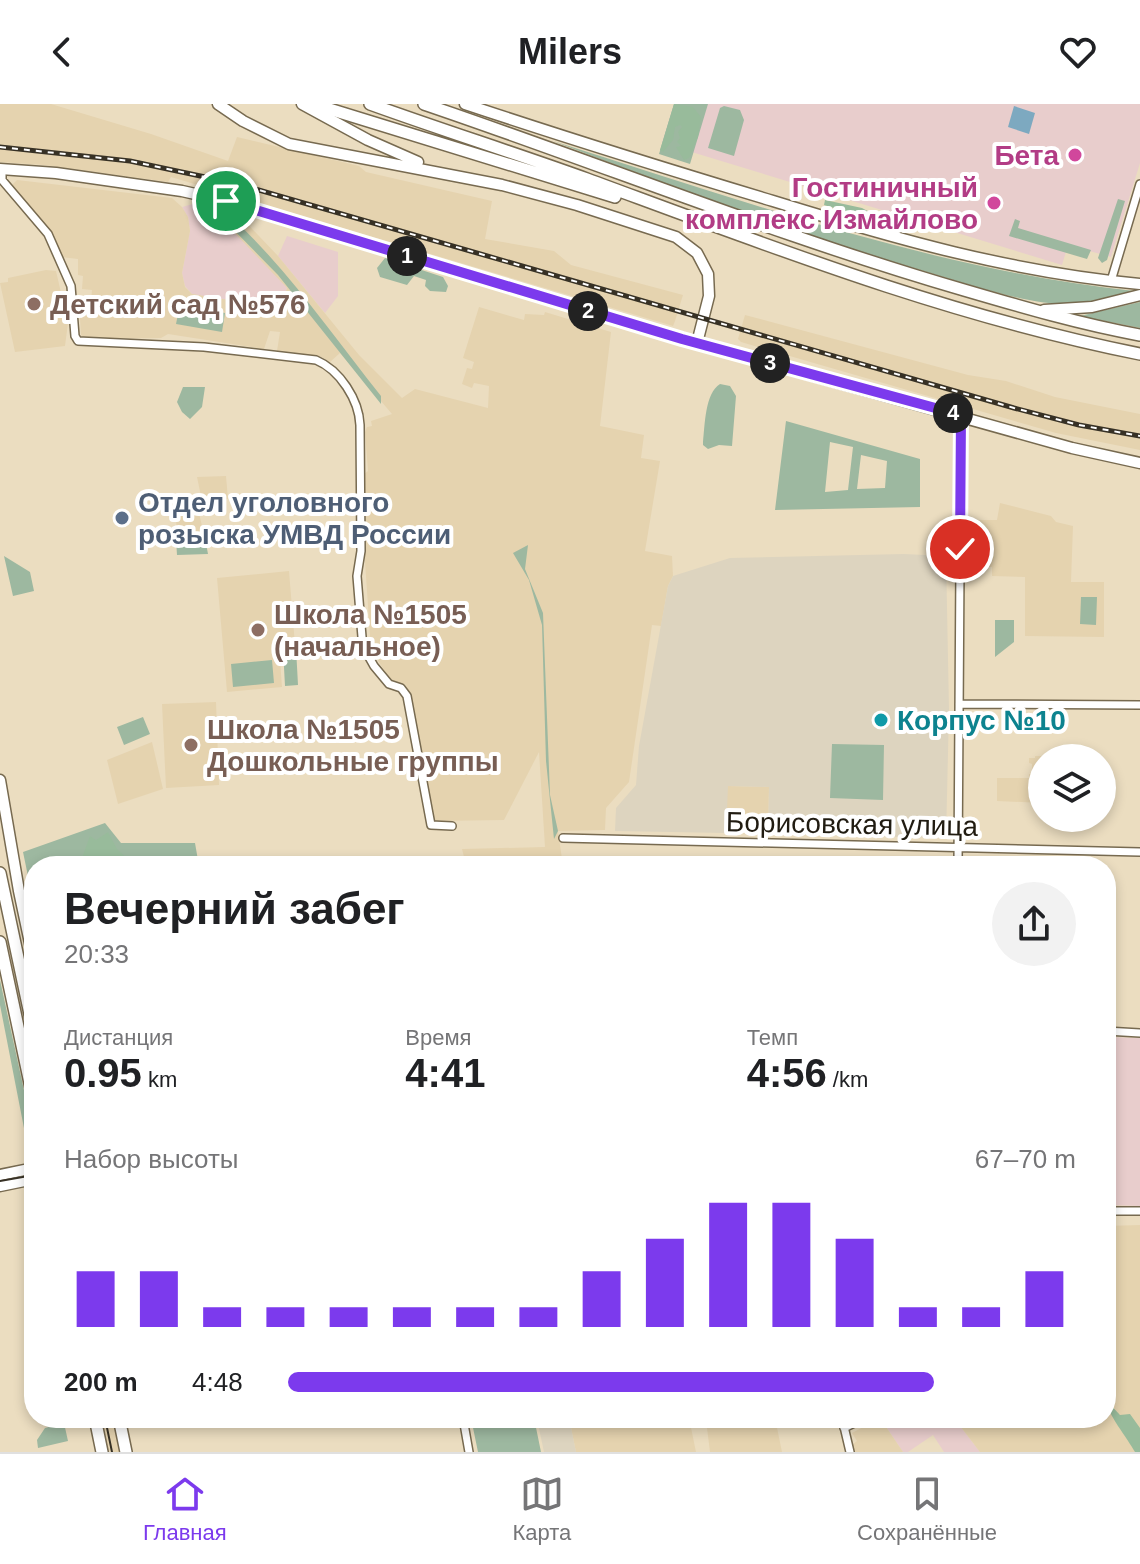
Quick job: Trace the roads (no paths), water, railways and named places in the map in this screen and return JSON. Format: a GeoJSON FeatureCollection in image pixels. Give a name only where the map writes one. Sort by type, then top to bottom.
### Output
{"type":"FeatureCollection","features":[{"type":"Feature","properties":{"kind":"main road"},"geometry":{"type":"LineString","coordinates":[[313,104],[689,218]]}},
{"type":"Feature","properties":{"kind":"main road"},"geometry":{"type":"LineString","coordinates":[[370,104],[900,291],[1015,324],[1140,354]]}},
{"type":"Feature","properties":{"kind":"main road"},"geometry":{"type":"LineString","coordinates":[[424,104],[819,245],[1027,308],[1140,335]]}},
{"type":"Feature","properties":{"kind":"main road"},"geometry":{"type":"LineString","coordinates":[[0,873],[24,986]]}},
{"type":"Feature","properties":{"kind":"main road"},"geometry":{"type":"LineString","coordinates":[[0,942],[24,1055]]}},
{"type":"Feature","properties":{"kind":"main road"},"geometry":{"type":"LineString","coordinates":[[97,1428],[102,1452]]}},
{"type":"Feature","properties":{"kind":"main road"},"geometry":{"type":"LineString","coordinates":[[121,1428],[126,1452]]}},
{"type":"Feature","properties":{"kind":"street"},"geometry":{"type":"LineString","coordinates":[[218,104],[243,121],[289,144],[446,173],[591,209],[661,231],[687,244],[703,261],[710,288],[697,343]]}},
{"type":"Feature","properties":{"kind":"street"},"geometry":{"type":"LineString","coordinates":[[302,104],[389,150],[446,173]]}},
{"type":"Feature","properties":{"kind":"street"},"geometry":{"type":"LineString","coordinates":[[465,104],[646,163],[937,250],[1140,284]]}},
{"type":"Feature","properties":{"kind":"street"},"geometry":{"type":"LineString","coordinates":[[452,826],[431,825],[407,696],[401,688],[389,684],[365,650],[357,576],[361,551],[360,425],[359,409],[353,397],[328,367],[316,360],[204,347],[78,341],[71,286],[48,234],[2,180],[1,169],[56,173],[216,198],[697,343],[1072,448],[1140,463]]}},
{"type":"Feature","properties":{"kind":"street"},"geometry":{"type":"LineString","coordinates":[[1111,281],[1140,184]]}},
{"type":"Feature","properties":{"kind":"street"},"geometry":{"type":"LineString","coordinates":[[1027,308],[1072,310],[1140,295]]}},
{"type":"Feature","properties":{"kind":"street"},"geometry":{"type":"LineString","coordinates":[[958,856],[961,415]]}},
{"type":"Feature","properties":{"kind":"street"},"geometry":{"type":"LineString","coordinates":[[959,704],[1140,705]]}},
{"type":"Feature","properties":{"kind":"street"},"geometry":{"type":"LineString","coordinates":[[0,780],[24,915]]}},
{"type":"Feature","properties":{"kind":"street","name":"Борисовская улица"},"geometry":{"type":"LineString","coordinates":[[563,838],[1140,852]]}},
{"type":"Feature","properties":{"kind":"street"},"geometry":{"type":"LineString","coordinates":[[1116,1032],[1140,1033]]}},
{"type":"Feature","properties":{"kind":"street"},"geometry":{"type":"LineString","coordinates":[[0,1175],[24,1170]]}},
{"type":"Feature","properties":{"kind":"street"},"geometry":{"type":"LineString","coordinates":[[0,1186],[24,1181]]}},
{"type":"Feature","properties":{"kind":"street"},"geometry":{"type":"LineString","coordinates":[[1116,1211],[1140,1211]]}},
{"type":"Feature","properties":{"kind":"street"},"geometry":{"type":"LineString","coordinates":[[465,1428],[469,1452]]}},
{"type":"Feature","properties":{"kind":"street"},"geometry":{"type":"LineString","coordinates":[[844,1428],[850,1452]]}},
{"type":"Feature","properties":{"kind":"water"},"geometry":{"type":"Polygon","coordinates":[[[1014,106],[1035,113],[1029,134],[1008,127],[1014,106]]]}},
{"type":"Feature","properties":{"kind":"tram line"},"geometry":{"type":"LineString","coordinates":[[0,1181],[24,1177]]}},
{"type":"Feature","properties":{"kind":"tram line"},"geometry":{"type":"LineString","coordinates":[[107,1428],[112,1452]]}},
{"type":"Feature","properties":{"kind":"railway"},"geometry":{"type":"LineString","coordinates":[[0,147],[130,161],[238,184],[1014,408],[1079,425],[1140,436]]}},
{"type":"Feature","properties":{"kind":"place","name":"Бета"},"geometry":{"type":"Point","coordinates":[1075,155]}},
{"type":"Feature","properties":{"kind":"place","name":"Гостиничный комплекс Измайлово"},"geometry":{"type":"Point","coordinates":[994,203]}},
{"type":"Feature","properties":{"kind":"place","name":"Детский сад №576"},"geometry":{"type":"Point","coordinates":[34,304]}},
{"type":"Feature","properties":{"kind":"place","name":"Отдел уголовного розыска УМВД России"},"geometry":{"type":"Point","coordinates":[122,518]}},
{"type":"Feature","properties":{"kind":"place","name":"Школа №1505 (начальное)"},"geometry":{"type":"Point","coordinates":[258,630]}},
{"type":"Feature","properties":{"kind":"place","name":"Корпус №10"},"geometry":{"type":"Point","coordinates":[881,720]}},
{"type":"Feature","properties":{"kind":"place","name":"Школа №1505 Дошкольные группы"},"geometry":{"type":"Point","coordinates":[191,745]}}]}
